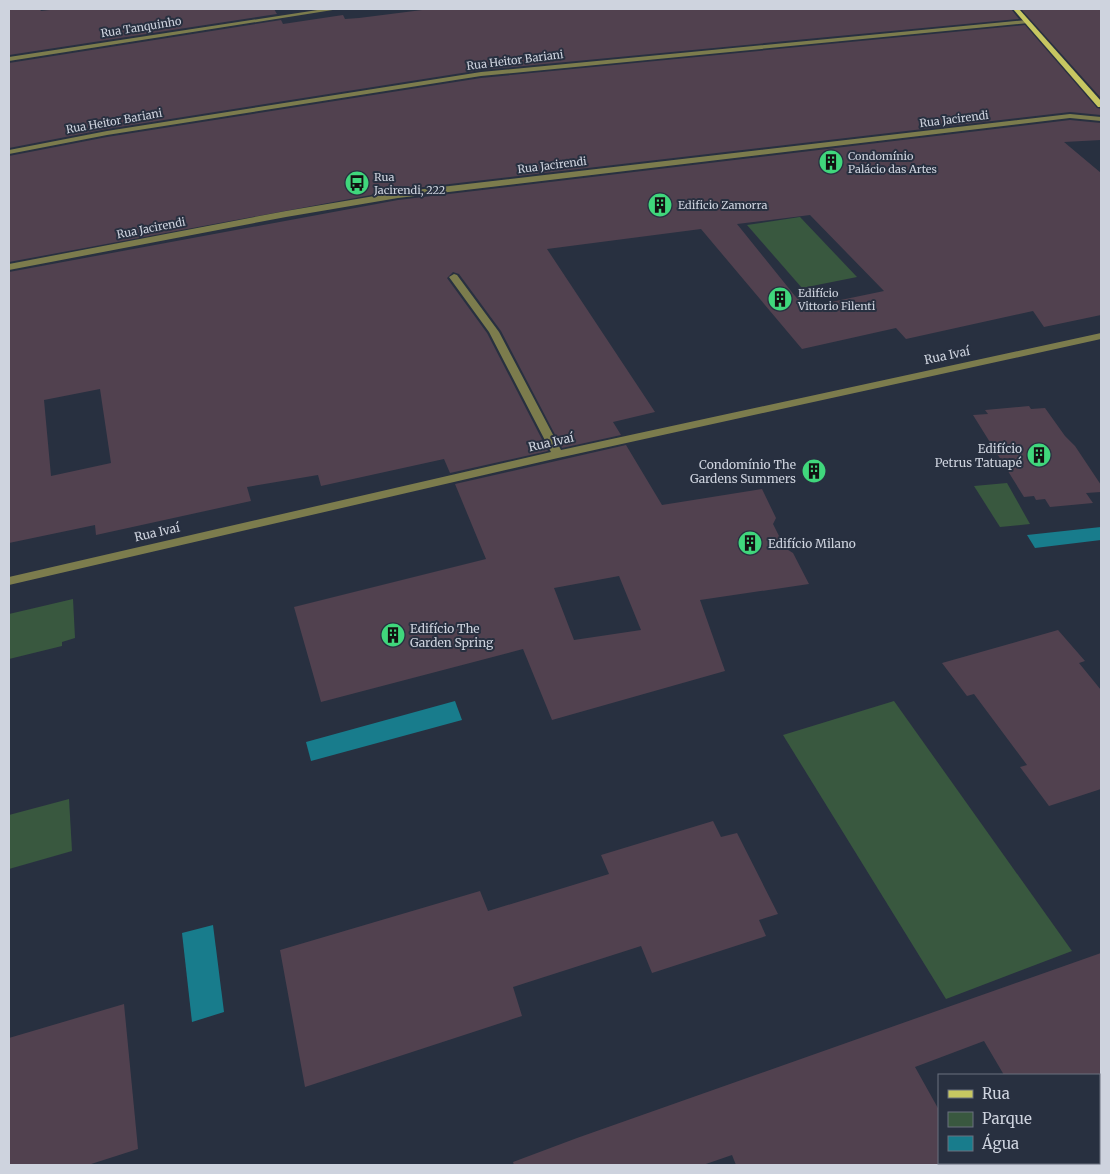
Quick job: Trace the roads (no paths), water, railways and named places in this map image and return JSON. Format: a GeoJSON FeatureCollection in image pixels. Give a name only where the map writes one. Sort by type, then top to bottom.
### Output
{"type":"FeatureCollection","features":[{"type":"Feature","properties":{"kind":"main road"},"geometry":{"type":"LineString","coordinates":[[1016,9],[1101,105]]}},
{"type":"Feature","properties":{"kind":"street","name":"Rua Tanquinho"},"geometry":{"type":"LineString","coordinates":[[9,59],[336,9]]}},
{"type":"Feature","properties":{"kind":"street","name":"Rua Heitor Bariani"},"geometry":{"type":"LineString","coordinates":[[9,152],[116,132],[481,74],[1027,22]]}},
{"type":"Feature","properties":{"kind":"street","name":"Rua Jacirendi"},"geometry":{"type":"LineString","coordinates":[[9,268],[286,214],[398,195],[1070,116],[1101,119]]}},
{"type":"Feature","properties":{"kind":"street"},"geometry":{"type":"LineString","coordinates":[[454,277],[494,332],[558,454]]}},
{"type":"Feature","properties":{"kind":"street","name":"Rua Ivaí"},"geometry":{"type":"LineString","coordinates":[[9,581],[558,454],[1101,336]]}},
{"type":"Feature","properties":{"kind":"water"},"geometry":{"type":"Polygon","coordinates":[[[1101,527],[1101,540],[1035,548],[1027,535],[1101,527]]]}},
{"type":"Feature","properties":{"kind":"water"},"geometry":{"type":"Polygon","coordinates":[[[455,701],[462,720],[311,761],[306,742],[455,701]]]}},
{"type":"Feature","properties":{"kind":"water"},"geometry":{"type":"Polygon","coordinates":[[[213,925],[224,1012],[192,1022],[182,933],[213,925]]]}},
{"type":"Feature","properties":{"kind":"place","name":"Condomínio Palácio das Artes"},"geometry":{"type":"Point","coordinates":[831,162]}},
{"type":"Feature","properties":{"kind":"place","name":"Rua Jacirendi, 222"},"geometry":{"type":"Point","coordinates":[357,183]}},
{"type":"Feature","properties":{"kind":"place","name":"Edificio Zamorra"},"geometry":{"type":"Point","coordinates":[660,205]}},
{"type":"Feature","properties":{"kind":"place","name":"Edifício Vittorio Filenti"},"geometry":{"type":"Point","coordinates":[780,299]}},
{"type":"Feature","properties":{"kind":"place","name":"Edifício Petrus Tatuapé"},"geometry":{"type":"Point","coordinates":[1039,455]}},
{"type":"Feature","properties":{"kind":"place","name":"Condomínio The Gardens Summers"},"geometry":{"type":"Point","coordinates":[814,471]}},
{"type":"Feature","properties":{"kind":"place","name":"Edifício Milano"},"geometry":{"type":"Point","coordinates":[750,543]}},
{"type":"Feature","properties":{"kind":"place","name":"Edifício The Garden Spring"},"geometry":{"type":"Point","coordinates":[393,635]}}]}
